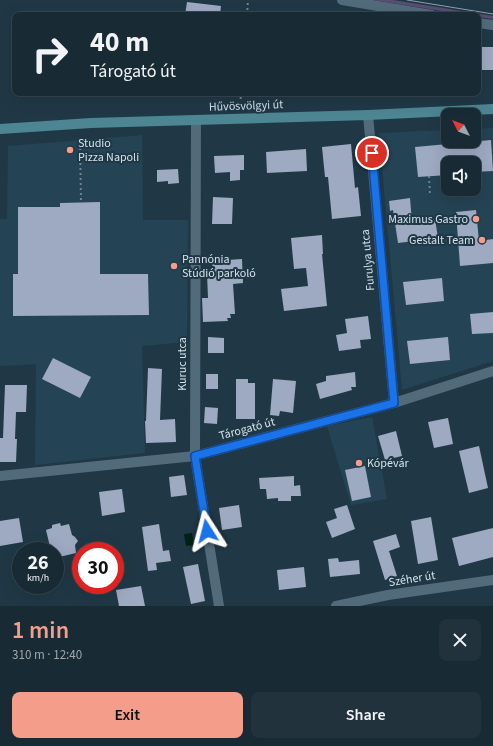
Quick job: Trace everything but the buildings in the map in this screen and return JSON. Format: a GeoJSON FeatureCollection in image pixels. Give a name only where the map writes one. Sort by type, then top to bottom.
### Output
{"type":"FeatureCollection","features":[{"type":"Feature","properties":{"kind":"main road","name":"Hűvösvölgyi út"},"geometry":{"type":"LineString","coordinates":[[0,129],[91,123],[368,115],[493,109]]}},
{"type":"Feature","properties":{"kind":"street"},"geometry":{"type":"LineString","coordinates":[[342,0],[414,12]]}},
{"type":"Feature","properties":{"kind":"street"},"geometry":{"type":"LineString","coordinates":[[481,23],[493,25]]}},
{"type":"Feature","properties":{"kind":"street","name":"Furulya utca"},"geometry":{"type":"LineString","coordinates":[[368,115],[394,403]]}},
{"type":"Feature","properties":{"kind":"street","name":"Kuruc utca"},"geometry":{"type":"LineString","coordinates":[[196,120],[195,456],[219,606]]}},
{"type":"Feature","properties":{"kind":"street","name":"Tárogató út"},"geometry":{"type":"LineString","coordinates":[[0,476],[195,456],[394,403],[493,371]]}},
{"type":"Feature","properties":{"kind":"street","name":"Széher út"},"geometry":{"type":"LineString","coordinates":[[336,606],[388,595],[493,580]]}},
{"type":"Feature","properties":{"kind":"path"},"geometry":{"type":"LineString","coordinates":[[247,12],[248,0]]}},
{"type":"Feature","properties":{"kind":"path"},"geometry":{"type":"LineString","coordinates":[[239,119],[241,96]]}},
{"type":"Feature","properties":{"kind":"path"},"geometry":{"type":"LineString","coordinates":[[80,138],[81,202]]}},
{"type":"Feature","properties":{"kind":"path"},"geometry":{"type":"LineString","coordinates":[[429,176],[430,196]]}},
{"type":"Feature","properties":{"kind":"shaded area"},"geometry":{"type":"Polygon","coordinates":[[[373,0],[393,0],[468,12],[447,12],[373,0]]]}},
{"type":"Feature","properties":{"kind":"shaded area"},"geometry":{"type":"Polygon","coordinates":[[[481,14],[493,16],[493,19],[481,17],[481,14]]]}},
{"type":"Feature","properties":{"kind":"shaded area"},"geometry":{"type":"Polygon","coordinates":[[[493,128],[493,361],[402,390],[379,133],[441,130],[441,148],[481,148],[481,129],[493,128]]]}},
{"type":"Feature","properties":{"kind":"shaded area"},"geometry":{"type":"Polygon","coordinates":[[[142,135],[143,220],[188,220],[187,342],[142,346],[145,453],[35,465],[36,364],[0,366],[0,219],[7,219],[8,146],[142,135]]]}},
{"type":"Feature","properties":{"kind":"shaded area","name":"Kópévár"},"geometry":{"type":"Polygon","coordinates":[[[372,417],[387,499],[351,505],[327,426],[372,417]]]}},
{"type":"Feature","properties":{"kind":"shaded area"},"geometry":{"type":"Polygon","coordinates":[[[192,533],[194,545],[186,546],[184,534],[192,533]]]}},
{"type":"Feature","properties":{"kind":"tram line"},"geometry":{"type":"LineString","coordinates":[[407,0],[481,12]]}},
{"type":"Feature","properties":{"kind":"tram line"},"geometry":{"type":"LineString","coordinates":[[481,12],[493,14]]}},
{"type":"Feature","properties":{"kind":"place","name":"Studio Pizza Napoli"},"geometry":{"type":"Point","coordinates":[70,150]}},
{"type":"Feature","properties":{"kind":"place","name":"Maximus Gastro"},"geometry":{"type":"Point","coordinates":[476,219]}},
{"type":"Feature","properties":{"kind":"place","name":"Gestalt Team"},"geometry":{"type":"Point","coordinates":[482,240]}},
{"type":"Feature","properties":{"kind":"place","name":"Pannónia Stúdió parkoló"},"geometry":{"type":"Point","coordinates":[174,266]}},
{"type":"Feature","properties":{"kind":"place","name":"Kópévár"},"geometry":{"type":"Point","coordinates":[359,463]}},
{"type":"Feature","properties":{"kind":"route"},"geometry":{"type":"LineString","coordinates":[[207,531],[195,456],[394,403],[372,153]]}}]}
